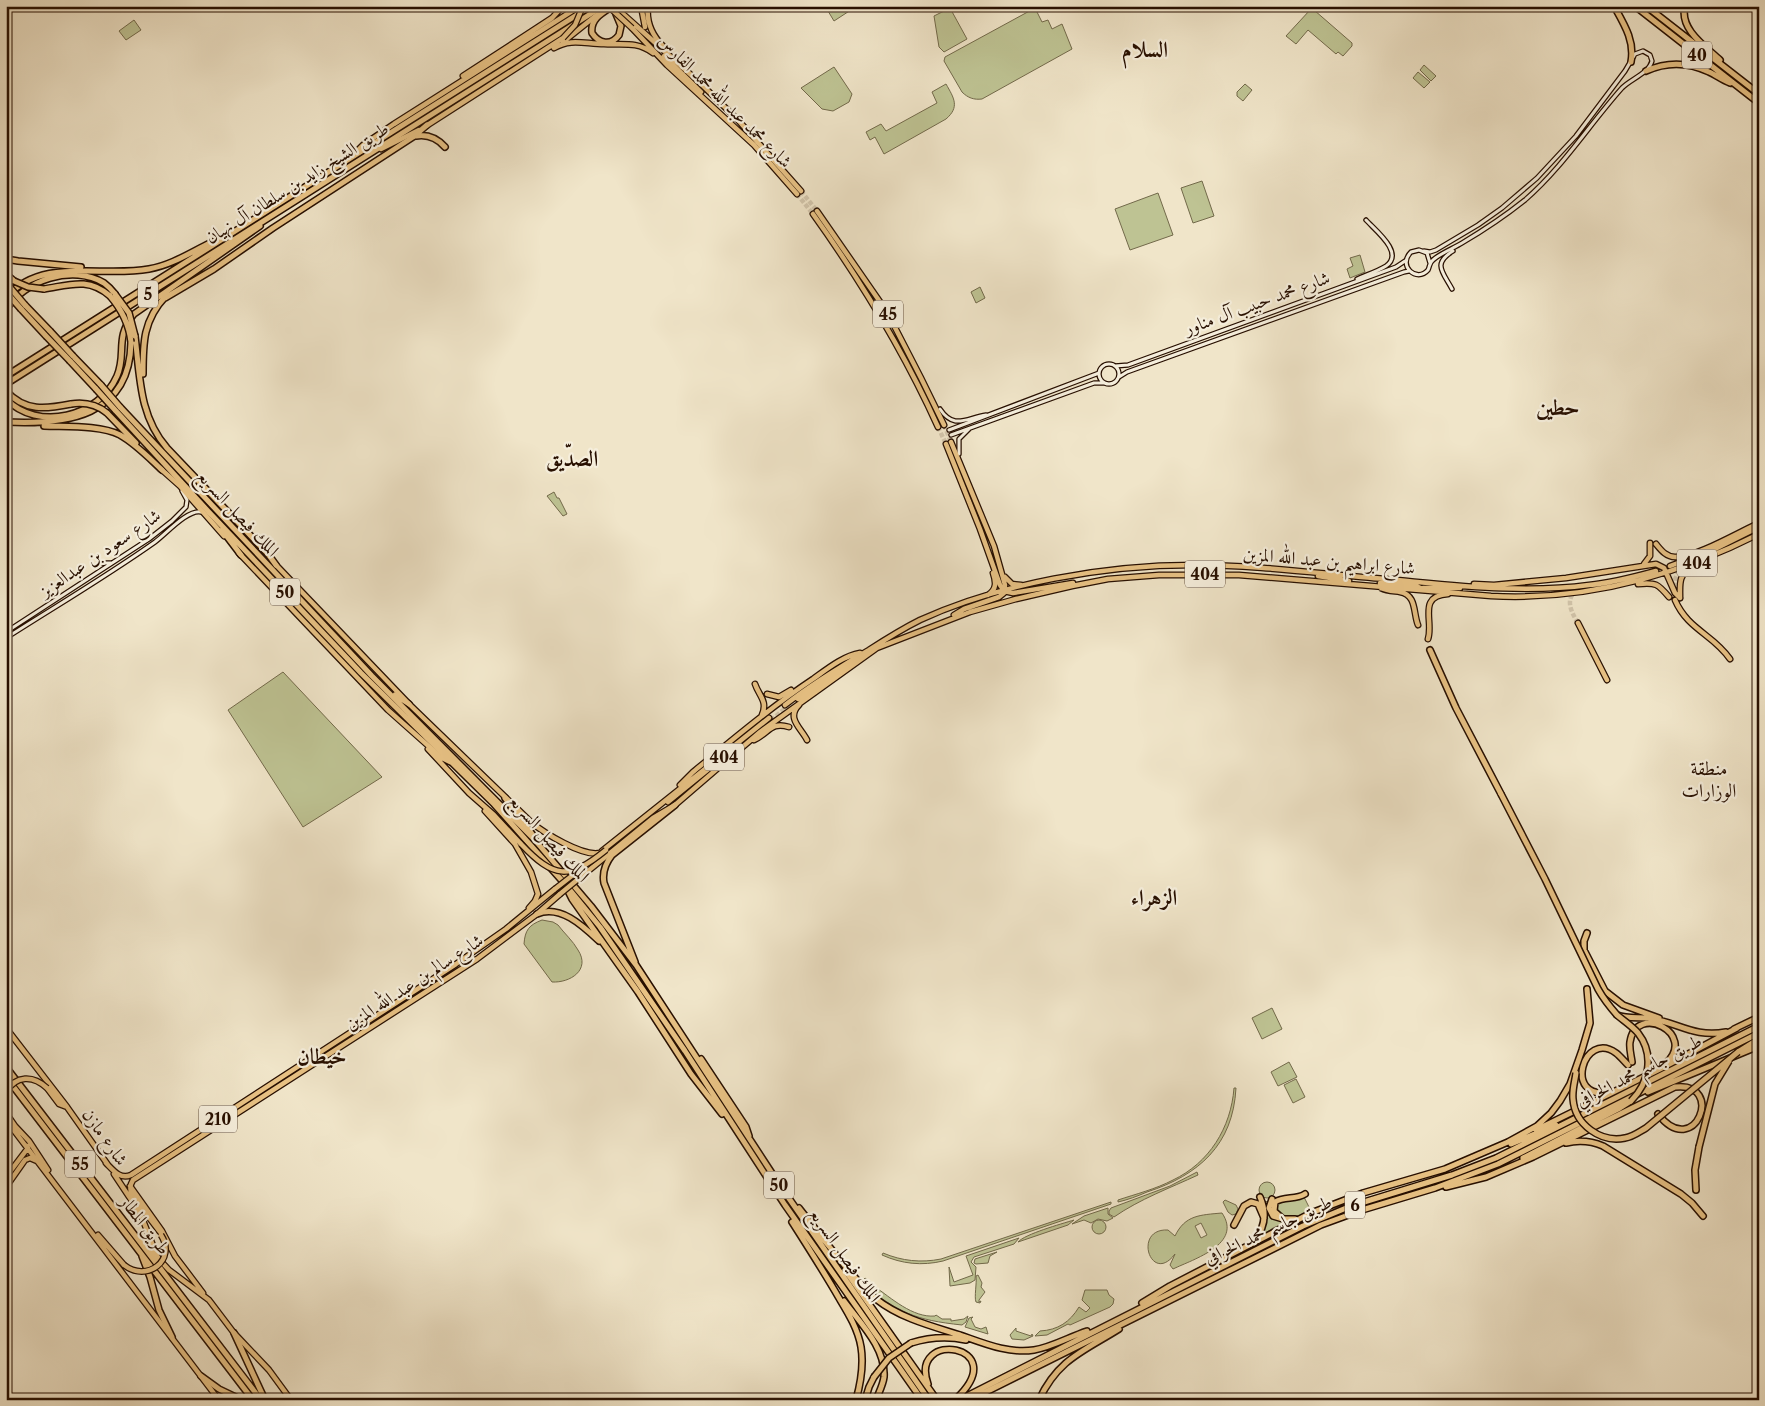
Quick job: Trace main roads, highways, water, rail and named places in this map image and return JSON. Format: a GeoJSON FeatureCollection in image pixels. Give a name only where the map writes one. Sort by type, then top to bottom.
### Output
{"type":"FeatureCollection","features":[{"type":"Feature","properties":{"kind":"highway","name":"طريق الشيخ زايد بن سلطان آل نهيان"},"geometry":{"type":"LineString","coordinates":[[6,376],[591,6]]}},
{"type":"Feature","properties":{"kind":"highway","name":"طريق الشيخ زايد بن سلطان آل نهيان"},"geometry":{"type":"LineString","coordinates":[[6,384],[603,6]]}},
{"type":"Feature","properties":{"kind":"highway"},"geometry":{"type":"LineString","coordinates":[[611,6],[594,20],[591,28],[592,33],[600,41],[604,43],[611,42],[619,35],[621,29],[616,14]]}},
{"type":"Feature","properties":{"kind":"highway"},"geometry":{"type":"LineString","coordinates":[[1614,6],[1631,42],[1631,62]]}},
{"type":"Feature","properties":{"kind":"highway","name":"40"},"geometry":{"type":"LineString","coordinates":[[1635,6],[1759,103]]}},
{"type":"Feature","properties":{"kind":"highway","name":"40"},"geometry":{"type":"LineString","coordinates":[[1646,6],[1759,94]]}},
{"type":"Feature","properties":{"kind":"highway"},"geometry":{"type":"LineString","coordinates":[[1661,6],[1672,6]]}},
{"type":"Feature","properties":{"kind":"highway"},"geometry":{"type":"LineString","coordinates":[[1686,6],[1684,15],[1688,28],[1738,78]]}},
{"type":"Feature","properties":{"kind":"highway"},"geometry":{"type":"LineString","coordinates":[[1646,71],[1666,65],[1686,65],[1702,69],[1733,83]]}},
{"type":"Feature","properties":{"kind":"highway"},"geometry":{"type":"LineString","coordinates":[[165,298],[214,269],[287,218],[413,137],[427,125]]}},
{"type":"Feature","properties":{"kind":"highway"},"geometry":{"type":"LineString","coordinates":[[413,137],[429,136],[445,147]]}},
{"type":"Feature","properties":{"kind":"highway"},"geometry":{"type":"LineString","coordinates":[[6,400],[24,412],[48,418],[70,414],[98,400],[110,388],[117,376],[122,334],[129,320],[139,309],[255,230],[267,218]]}},
{"type":"Feature","properties":{"kind":"highway"},"geometry":{"type":"LineString","coordinates":[[6,298],[20,286],[52,272],[75,270],[138,271],[163,266],[225,237]]}},
{"type":"Feature","properties":{"kind":"highway"},"geometry":{"type":"LineString","coordinates":[[6,259],[18,262],[116,271]]}},
{"type":"Feature","properties":{"kind":"highway"},"geometry":{"type":"LineString","coordinates":[[142,399],[146,328],[154,311],[165,298],[194,273]]}},
{"type":"Feature","properties":{"kind":"highway"},"geometry":{"type":"LineString","coordinates":[[6,274],[28,287],[44,289],[83,283],[113,295],[126,320],[131,342],[126,374],[117,390],[104,403],[68,420],[44,424],[6,423]]}},
{"type":"Feature","properties":{"kind":"highway"},"geometry":{"type":"LineString","coordinates":[[6,310],[16,297],[44,280],[65,275],[84,276],[104,284],[129,313],[135,336],[142,399],[148,420],[160,440],[276,564]]}},
{"type":"Feature","properties":{"kind":"highway","name":"50"},"geometry":{"type":"LineString","coordinates":[[7,284],[23,307]]}},
{"type":"Feature","properties":{"kind":"highway","name":"50"},"geometry":{"type":"LineString","coordinates":[[6,292],[23,307]]}},
{"type":"Feature","properties":{"kind":"highway","name":"الملك فيصل السريع"},"geometry":{"type":"LineString","coordinates":[[23,307],[222,515],[372,676],[534,839],[591,906],[636,965],[778,1184],[929,1400]]}},
{"type":"Feature","properties":{"kind":"highway"},"geometry":{"type":"LineString","coordinates":[[6,392],[23,404],[36,408],[70,404],[98,406],[108,412],[162,470]]}},
{"type":"Feature","properties":{"kind":"highway","name":"الملك فيصل السريع"},"geometry":{"type":"LineString","coordinates":[[118,408],[205,511],[361,673],[494,804],[604,931],[623,957],[785,1205],[922,1400]]}},
{"type":"Feature","properties":{"kind":"highway"},"geometry":{"type":"LineString","coordinates":[[6,423],[72,427],[119,434],[131,442],[162,470]]}},
{"type":"Feature","properties":{"kind":"highway"},"geometry":{"type":"LineString","coordinates":[[205,511],[241,555]]}},
{"type":"Feature","properties":{"kind":"highway"},"geometry":{"type":"LineString","coordinates":[[222,515],[276,564]]}},
{"type":"Feature","properties":{"kind":"highway"},"geometry":{"type":"LineString","coordinates":[[1430,650],[1456,708],[1545,879],[1595,988],[1607,1007],[1618,1015],[1628,1018],[1648,1018],[1682,1028]]}},
{"type":"Feature","properties":{"kind":"highway"},"geometry":{"type":"LineString","coordinates":[[372,676],[397,697],[409,704]]}},
{"type":"Feature","properties":{"kind":"highway"},"geometry":{"type":"LineString","coordinates":[[505,798],[527,825],[534,839]]}},
{"type":"Feature","properties":{"kind":"highway"},"geometry":{"type":"LineString","coordinates":[[636,965],[604,883],[603,871],[612,855],[675,805]]}},
{"type":"Feature","properties":{"kind":"highway"},"geometry":{"type":"LineString","coordinates":[[565,884],[572,899],[613,956],[691,1074],[736,1130]]}},
{"type":"Feature","properties":{"kind":"highway"},"geometry":{"type":"LineString","coordinates":[[537,914],[550,911],[565,915],[592,935],[613,956]]}},
{"type":"Feature","properties":{"kind":"highway"},"geometry":{"type":"LineString","coordinates":[[1587,933],[1583,944],[1585,952],[1601,985],[1609,995],[1623,1005],[1670,1022],[1688,1031],[1710,1034],[1727,1032],[1759,1019]]}},
{"type":"Feature","properties":{"kind":"highway"},"geometry":{"type":"LineString","coordinates":[[1595,988],[1618,1004],[1670,1025]]}},
{"type":"Feature","properties":{"kind":"highway"},"geometry":{"type":"LineString","coordinates":[[1494,1174],[1620,1108],[1631,1101],[1640,1090],[1648,1071],[1648,1054],[1641,1038],[1595,988]]}},
{"type":"Feature","properties":{"kind":"highway"},"geometry":{"type":"LineString","coordinates":[[1588,989],[1590,1023],[1576,1073],[1572,1098],[1576,1113],[1580,1119],[1595,1133],[1609,1138],[1618,1139],[1635,1135],[1646,1128],[1738,1052],[1759,1039]]}},
{"type":"Feature","properties":{"kind":"highway"},"geometry":{"type":"LineString","coordinates":[[1673,1070],[1681,1062],[1759,1019]]}},
{"type":"Feature","properties":{"kind":"highway"},"geometry":{"type":"LineString","coordinates":[[1617,1090],[1602,1093],[1589,1088],[1582,1076],[1584,1062],[1593,1052],[1603,1049],[1616,1053],[1630,1063],[1630,1042],[1635,1031],[1649,1023],[1659,1024],[1668,1030],[1674,1039],[1675,1045],[1671,1059],[1660,1069]]}},
{"type":"Feature","properties":{"kind":"highway","name":"طريق جاسم محمد الخرافي"},"geometry":{"type":"LineString","coordinates":[[957,1400],[1320,1219],[1351,1206],[1476,1166],[1569,1122],[1759,1026]]}},
{"type":"Feature","properties":{"kind":"highway"},"geometry":{"type":"LineString","coordinates":[[1501,1145],[1512,1142],[1660,1069],[1737,1028]]}},
{"type":"Feature","properties":{"kind":"highway","name":"طريق جاسم محمد الخرافي"},"geometry":{"type":"LineString","coordinates":[[970,1400],[1321,1225],[1362,1210],[1435,1188],[1498,1164],[1759,1033]]}},
{"type":"Feature","properties":{"kind":"highway"},"geometry":{"type":"LineString","coordinates":[[1696,1050],[1716,1042]]}},
{"type":"Feature","properties":{"kind":"highway"},"geometry":{"type":"LineString","coordinates":[[1614,1106],[1759,1045]]}},
{"type":"Feature","properties":{"kind":"highway"},"geometry":{"type":"LineString","coordinates":[[1117,1319],[1126,1311],[1170,1286],[1297,1219],[1342,1201],[1436,1172],[1501,1145],[1537,1126],[1552,1113],[1570,1084],[1582,1050]]}},
{"type":"Feature","properties":{"kind":"highway"},"geometry":{"type":"LineString","coordinates":[[1696,1190],[1695,1170],[1699,1147],[1715,1084],[1725,1066],[1738,1052]]}},
{"type":"Feature","properties":{"kind":"highway","name":"طريق المطار"},"geometry":{"type":"LineString","coordinates":[[6,1067],[261,1400]]}},
{"type":"Feature","properties":{"kind":"highway","name":"طريق المطار"},"geometry":{"type":"LineString","coordinates":[[6,1077],[253,1400]]}},
{"type":"Feature","properties":{"kind":"highway"},"geometry":{"type":"LineString","coordinates":[[1435,1188],[1465,1183],[1494,1174],[1675,1087],[1683,1086],[1690,1088],[1696,1092],[1703,1104],[1699,1120],[1693,1126],[1685,1129],[1670,1127],[1658,1114]]}},
{"type":"Feature","properties":{"kind":"highway"},"geometry":{"type":"LineString","coordinates":[[1479,1154],[1569,1122]]}},
{"type":"Feature","properties":{"kind":"highway"},"geometry":{"type":"LineString","coordinates":[[1551,1148],[1567,1142],[1579,1141],[1596,1143],[1603,1146],[1681,1194],[1703,1216]]}},
{"type":"Feature","properties":{"kind":"highway"},"geometry":{"type":"LineString","coordinates":[[778,1184],[868,1292],[888,1306],[914,1320],[989,1345]]}},
{"type":"Feature","properties":{"kind":"highway"},"geometry":{"type":"LineString","coordinates":[[1283,1219],[1274,1211],[1276,1202],[1282,1198],[1301,1197],[1305,1194]]}},
{"type":"Feature","properties":{"kind":"highway"},"geometry":{"type":"LineString","coordinates":[[1250,1245],[1259,1234],[1264,1218],[1264,1208],[1260,1197]]}},
{"type":"Feature","properties":{"kind":"highway"},"geometry":{"type":"LineString","coordinates":[[1272,1199],[1269,1206],[1270,1213],[1275,1218],[1297,1219]]}},
{"type":"Feature","properties":{"kind":"highway"},"geometry":{"type":"LineString","coordinates":[[109,1202],[116,1206],[158,1258]]}},
{"type":"Feature","properties":{"kind":"highway"},"geometry":{"type":"LineString","coordinates":[[1234,1225],[1244,1206],[1251,1202],[1258,1204],[1264,1218]]}},
{"type":"Feature","properties":{"kind":"highway"},"geometry":{"type":"LineString","coordinates":[[785,1205],[793,1223],[851,1318],[859,1340],[862,1360],[862,1375],[856,1400]]}},
{"type":"Feature","properties":{"kind":"highway"},"geometry":{"type":"LineString","coordinates":[[824,1239],[936,1399]]}},
{"type":"Feature","properties":{"kind":"highway"},"geometry":{"type":"LineString","coordinates":[[136,1245],[150,1277],[159,1310],[172,1337]]}},
{"type":"Feature","properties":{"kind":"highway"},"geometry":{"type":"LineString","coordinates":[[828,1278],[871,1338],[883,1360],[884,1378],[876,1400]]}},
{"type":"Feature","properties":{"kind":"highway"},"geometry":{"type":"LineString","coordinates":[[1039,1399],[1053,1374],[1064,1364],[1134,1319]]}},
{"type":"Feature","properties":{"kind":"highway"},"geometry":{"type":"LineString","coordinates":[[865,1400],[874,1377],[889,1358],[911,1343],[927,1338],[944,1337],[1014,1351],[1032,1350],[1044,1348],[1102,1327]]}},
{"type":"Feature","properties":{"kind":"highway"},"geometry":{"type":"LineString","coordinates":[[234,1333],[265,1400]]}},
{"type":"Feature","properties":{"kind":"highway"},"geometry":{"type":"LineString","coordinates":[[936,1399],[926,1378],[928,1362],[931,1356],[941,1350],[954,1349],[964,1353],[969,1358],[973,1369],[970,1385],[957,1400]]}},
{"type":"Feature","properties":{"kind":"highway"},"geometry":{"type":"LineString","coordinates":[[201,1376],[219,1389],[242,1400]]}},
{"type":"Feature","properties":{"kind":"main road"},"geometry":{"type":"LineString","coordinates":[[458,83],[470,71],[552,18],[563,6]]}},
{"type":"Feature","properties":{"kind":"main road"},"geometry":{"type":"LineString","coordinates":[[352,157],[367,142],[582,6]]}},
{"type":"Feature","properties":{"kind":"main road"},"geometry":{"type":"LineString","coordinates":[[362,158],[427,125],[563,38],[575,25],[582,6]]}},
{"type":"Feature","properties":{"kind":"main road"},"geometry":{"type":"LineString","coordinates":[[611,6],[616,14],[633,27]]}},
{"type":"Feature","properties":{"kind":"main road"},"geometry":{"type":"LineString","coordinates":[[611,6],[633,27]]}},
{"type":"Feature","properties":{"kind":"main road"},"geometry":{"type":"LineString","coordinates":[[554,48],[611,6]]}},
{"type":"Feature","properties":{"kind":"main road"},"geometry":{"type":"LineString","coordinates":[[648,6],[648,19],[651,31],[671,57]]}},
{"type":"Feature","properties":{"kind":"main road"},"geometry":{"type":"LineString","coordinates":[[641,8],[645,27]]}},
{"type":"Feature","properties":{"kind":"main road","name":"شارع محمد عبد الله محمد الفارس"},"geometry":{"type":"LineString","coordinates":[[633,27],[671,57],[738,120],[799,193],[633,27]]}},
{"type":"Feature","properties":{"kind":"main road"},"geometry":{"type":"LineString","coordinates":[[487,87],[502,81],[563,43],[575,41],[604,44],[629,43],[645,47],[663,57]]}},
{"type":"Feature","properties":{"kind":"main road"},"geometry":{"type":"LineString","coordinates":[[1424,251],[1429,257],[1428,270],[1422,274],[1410,272],[1406,266],[1406,260],[1412,251],[1418,250],[1424,251],[1430,252],[1436,250],[1478,225],[1538,178],[1576,136],[1626,71],[1638,52],[1647,52],[1652,58],[1652,63],[1646,71],[1624,86],[1567,157],[1540,185],[1508,213],[1430,263]]}},
{"type":"Feature","properties":{"kind":"main road","name":"45"},"geometry":{"type":"LineString","coordinates":[[815,213],[887,312],[922,378],[941,426],[867,294],[815,213]]}},
{"type":"Feature","properties":{"kind":"main road"},"geometry":{"type":"LineString","coordinates":[[1342,286],[1387,265],[1392,259],[1393,254],[1390,247],[1366,220]]}},
{"type":"Feature","properties":{"kind":"main road"},"geometry":{"type":"LineString","coordinates":[[1452,289],[1442,274],[1441,264],[1445,256],[1458,245]]}},
{"type":"Feature","properties":{"kind":"main road","name":"شارع محمد حبيب آل مناور"},"geometry":{"type":"LineString","coordinates":[[1115,366],[1128,365],[1396,267],[1406,260]]}},
{"type":"Feature","properties":{"kind":"main road","name":"شارع محمد حبيب آل مناور"},"geometry":{"type":"LineString","coordinates":[[1119,376],[1125,372],[1404,272],[1410,272]]}},
{"type":"Feature","properties":{"kind":"main road"},"geometry":{"type":"LineString","coordinates":[[951,435],[1094,383],[1104,383],[1114,383],[1119,376],[1119,371],[1115,366],[1105,364],[1100,368],[1100,379],[1104,383]]}},
{"type":"Feature","properties":{"kind":"main road"},"geometry":{"type":"LineString","coordinates":[[949,430],[1099,373]]}},
{"type":"Feature","properties":{"kind":"main road"},"geometry":{"type":"LineString","coordinates":[[940,409],[948,418],[956,422],[991,415]]}},
{"type":"Feature","properties":{"kind":"main road"},"geometry":{"type":"LineString","coordinates":[[959,454],[959,439],[971,427]]}},
{"type":"Feature","properties":{"kind":"main road"},"geometry":{"type":"LineString","coordinates":[[944,621],[963,610],[998,598],[1004,591],[1005,582],[984,521],[948,443],[999,583],[1004,591],[1011,594],[1090,580],[1095,581]]}},
{"type":"Feature","properties":{"kind":"main road","name":"الملك فيصل السريع"},"geometry":{"type":"LineString","coordinates":[[162,470],[205,511]]}},
{"type":"Feature","properties":{"kind":"main road","name":"شارع سعود بن عبدالعزيز"},"geometry":{"type":"LineString","coordinates":[[6,632],[100,572],[172,521],[185,510],[187,504],[180,486]]}},
{"type":"Feature","properties":{"kind":"main road","name":"شارع سعود بن عبدالعزيز"},"geometry":{"type":"LineString","coordinates":[[6,638],[152,543],[193,512],[205,511]]}},
{"type":"Feature","properties":{"kind":"main road"},"geometry":{"type":"LineString","coordinates":[[172,521],[176,525]]}},
{"type":"Feature","properties":{"kind":"main road"},"geometry":{"type":"LineString","coordinates":[[1656,544],[1668,555],[1680,557],[1715,544],[1759,523]]}},
{"type":"Feature","properties":{"kind":"main road"},"geometry":{"type":"LineString","coordinates":[[1686,563],[1729,544],[1759,527]]}},
{"type":"Feature","properties":{"kind":"main road","name":"404"},"geometry":{"type":"LineString","coordinates":[[863,652],[825,676],[786,706],[877,648],[944,621],[1016,599],[1095,581],[1159,575],[1225,574],[1512,597],[1536,597],[1586,592],[1631,583],[1713,550],[1759,527]]}},
{"type":"Feature","properties":{"kind":"main road","name":"404"},"geometry":{"type":"LineString","coordinates":[[1668,569],[1700,562],[1759,534]]}},
{"type":"Feature","properties":{"kind":"main road"},"geometry":{"type":"LineString","coordinates":[[984,597],[992,592],[996,584],[985,543]]}},
{"type":"Feature","properties":{"kind":"main road"},"geometry":{"type":"LineString","coordinates":[[1640,566],[1647,562],[1650,557],[1650,543]]}},
{"type":"Feature","properties":{"kind":"main road","name":"الملك فيصل السريع"},"geometry":{"type":"LineString","coordinates":[[241,555],[385,706],[442,758],[451,762]]}},
{"type":"Feature","properties":{"kind":"main road"},"geometry":{"type":"LineString","coordinates":[[103,563],[114,562]]}},
{"type":"Feature","properties":{"kind":"main road"},"geometry":{"type":"LineString","coordinates":[[1677,599],[1682,575],[1700,562]]}},
{"type":"Feature","properties":{"kind":"main road","name":"الملك فيصل السريع"},"geometry":{"type":"LineString","coordinates":[[276,564],[409,704],[536,826],[551,836],[591,854],[600,853]]}},
{"type":"Feature","properties":{"kind":"main road"},"geometry":{"type":"LineString","coordinates":[[1393,580],[1404,578],[1494,585],[1592,575],[1658,564],[1668,569],[1680,610],[1688,622],[1723,650],[1730,659]]}},
{"type":"Feature","properties":{"kind":"main road","name":"شارع ابراهيم بن عبد الله المزين"},"geometry":{"type":"LineString","coordinates":[[863,652],[921,620],[984,597],[1044,581],[1101,570],[1183,565],[1235,566],[1468,587],[1528,589],[1589,586],[1656,571]]}},
{"type":"Feature","properties":{"kind":"main road"},"geometry":{"type":"LineString","coordinates":[[82,583],[86,586],[87,582],[100,572]]}},
{"type":"Feature","properties":{"kind":"main road"},"geometry":{"type":"LineString","coordinates":[[1003,573],[1009,582],[1015,585],[1044,581]]}},
{"type":"Feature","properties":{"kind":"main road"},"geometry":{"type":"LineString","coordinates":[[1311,573],[1323,577],[1353,581],[1416,586],[1422,590],[1468,587]]}},
{"type":"Feature","properties":{"kind":"main road"},"geometry":{"type":"LineString","coordinates":[[1631,583],[1654,583],[1662,588],[1669,597]]}},
{"type":"Feature","properties":{"kind":"main road"},"geometry":{"type":"LineString","coordinates":[[1377,586],[1384,590],[1402,592],[1408,596],[1413,603],[1418,625]]}},
{"type":"Feature","properties":{"kind":"main road"},"geometry":{"type":"LineString","coordinates":[[1580,588],[1589,586]]}},
{"type":"Feature","properties":{"kind":"main road"},"geometry":{"type":"LineString","coordinates":[[1428,640],[1430,633],[1429,604],[1437,596],[1453,592]]}},
{"type":"Feature","properties":{"kind":"main road"},"geometry":{"type":"LineString","coordinates":[[1578,623],[1607,680]]}},
{"type":"Feature","properties":{"kind":"main road","name":"404"},"geometry":{"type":"LineString","coordinates":[[560,894],[659,814],[675,805],[750,740],[877,648]]}},
{"type":"Feature","properties":{"kind":"main road"},"geometry":{"type":"LineString","coordinates":[[659,814],[692,772],[762,716],[810,681],[852,655],[863,652]]}},
{"type":"Feature","properties":{"kind":"main road"},"geometry":{"type":"LineString","coordinates":[[768,694],[775,697],[782,696],[803,683],[810,681]]}},
{"type":"Feature","properties":{"kind":"main road"},"geometry":{"type":"LineString","coordinates":[[755,684],[764,702],[762,716]]}},
{"type":"Feature","properties":{"kind":"main road"},"geometry":{"type":"LineString","coordinates":[[803,700],[795,710],[793,717],[807,740]]}},
{"type":"Feature","properties":{"kind":"main road"},"geometry":{"type":"LineString","coordinates":[[477,800],[494,815],[540,864],[550,869],[562,871],[576,869],[585,866],[606,850],[770,719]]}},
{"type":"Feature","properties":{"kind":"main road"},"geometry":{"type":"LineString","coordinates":[[750,740],[758,738],[775,726],[782,725],[789,728]]}},
{"type":"Feature","properties":{"kind":"main road"},"geometry":{"type":"LineString","coordinates":[[412,731],[477,800],[515,844],[532,872],[538,894],[528,912]]}},
{"type":"Feature","properties":{"kind":"main road","name":"شارع سالم بن عبد الله المزين"},"geometry":{"type":"LineString","coordinates":[[273,1086],[327,1055],[479,949],[677,792]]}},
{"type":"Feature","properties":{"kind":"main road"},"geometry":{"type":"LineString","coordinates":[[553,891],[551,897],[555,899]]}},
{"type":"Feature","properties":{"kind":"main road","name":"شارع سالم بن عبد الله المزين"},"geometry":{"type":"LineString","coordinates":[[130,1185],[142,1171],[273,1086],[330,1046],[498,944],[560,894]]}},
{"type":"Feature","properties":{"kind":"main road"},"geometry":{"type":"LineString","coordinates":[[479,949],[482,952],[498,944]]}},
{"type":"Feature","properties":{"kind":"main road","name":"شارع مازن"},"geometry":{"type":"LineString","coordinates":[[6,1028],[67,1107],[120,1183],[145,1224],[158,1258],[169,1270],[209,1300],[234,1333],[269,1370],[291,1400]]}},
{"type":"Feature","properties":{"kind":"main road"},"geometry":{"type":"LineString","coordinates":[[330,1046],[330,1049],[333,1051]]}},
{"type":"Feature","properties":{"kind":"main road"},"geometry":{"type":"LineString","coordinates":[[324,1050],[327,1051],[327,1055]]}},
{"type":"Feature","properties":{"kind":"main road"},"geometry":{"type":"LineString","coordinates":[[6,1092],[13,1084],[25,1078],[36,1080],[47,1088],[59,1104],[67,1107]]}},
{"type":"Feature","properties":{"kind":"main road"},"geometry":{"type":"LineString","coordinates":[[6,1113],[16,1133],[67,1198]]}},
{"type":"Feature","properties":{"kind":"main road"},"geometry":{"type":"LineString","coordinates":[[8,1120],[29,1141],[89,1228],[219,1400]]}},
{"type":"Feature","properties":{"kind":"main road"},"geometry":{"type":"LineString","coordinates":[[14,1125],[28,1148]]}},
{"type":"Feature","properties":{"kind":"main road"},"geometry":{"type":"LineString","coordinates":[[16,1133],[22,1148],[19,1160]]}},
{"type":"Feature","properties":{"kind":"main road"},"geometry":{"type":"LineString","coordinates":[[12,1173],[28,1148]]}},
{"type":"Feature","properties":{"kind":"main road"},"geometry":{"type":"LineString","coordinates":[[6,1187],[8,1178],[25,1160],[30,1158],[38,1162]]}},
{"type":"Feature","properties":{"kind":"main road","name":"شارع سالم بن عبد الله المزين"},"geometry":{"type":"LineString","coordinates":[[106,1163],[117,1174],[124,1177],[142,1171]]}},
{"type":"Feature","properties":{"kind":"main road"},"geometry":{"type":"LineString","coordinates":[[120,1183],[144,1211]]}},
{"type":"Feature","properties":{"kind":"main road"},"geometry":{"type":"LineString","coordinates":[[89,1228],[99,1236],[129,1269],[140,1272],[157,1267],[166,1251],[164,1239],[131,1194],[130,1185]]}},
{"type":"Feature","properties":{"kind":"main road"},"geometry":{"type":"LineString","coordinates":[[130,1185],[162,1231],[175,1256],[209,1300]]}},
{"type":"Feature","properties":{"kind":"tunnel"},"geometry":{"type":"LineString","coordinates":[[645,27],[652,39]]}},
{"type":"Feature","properties":{"kind":"tunnel"},"geometry":{"type":"LineString","coordinates":[[801,191],[817,211]]}},
{"type":"Feature","properties":{"kind":"tunnel"},"geometry":{"type":"LineString","coordinates":[[797,194],[813,214]]}},
{"type":"Feature","properties":{"kind":"tunnel"},"geometry":{"type":"LineString","coordinates":[[944,425],[951,442]]}},
{"type":"Feature","properties":{"kind":"tunnel"},"geometry":{"type":"LineString","coordinates":[[938,427],[946,444]]}},
{"type":"Feature","properties":{"kind":"tunnel"},"geometry":{"type":"LineString","coordinates":[[1656,571],[1670,566]]}},
{"type":"Feature","properties":{"kind":"tunnel"},"geometry":{"type":"LineString","coordinates":[[1675,600],[1674,582],[1683,566]]}},
{"type":"Feature","properties":{"kind":"tunnel"},"geometry":{"type":"LineString","coordinates":[[1578,623],[1571,609],[1570,600],[1572,595],[1580,588]]}},
{"type":"Feature","properties":{"kind":"tunnel"},"geometry":{"type":"LineString","coordinates":[[771,720],[787,707]]}},
{"type":"Feature","properties":{"kind":"district","name":"السلام"},"geometry":{"type":"Point","coordinates":[1145,49]}},
{"type":"Feature","properties":{"kind":"district","name":"حطين"},"geometry":{"type":"Point","coordinates":[1558,407]}},
{"type":"Feature","properties":{"kind":"district","name":"الصدّيق"},"geometry":{"type":"Point","coordinates":[572,458]}},
{"type":"Feature","properties":{"kind":"district","name":"منطقة الوزارات"},"geometry":{"type":"Point","coordinates":[1709,779]}},
{"type":"Feature","properties":{"kind":"district","name":"الزهراء"},"geometry":{"type":"Point","coordinates":[1154,897]}},
{"type":"Feature","properties":{"kind":"district","name":"خيطان"},"geometry":{"type":"Point","coordinates":[322,1056]}}]}
